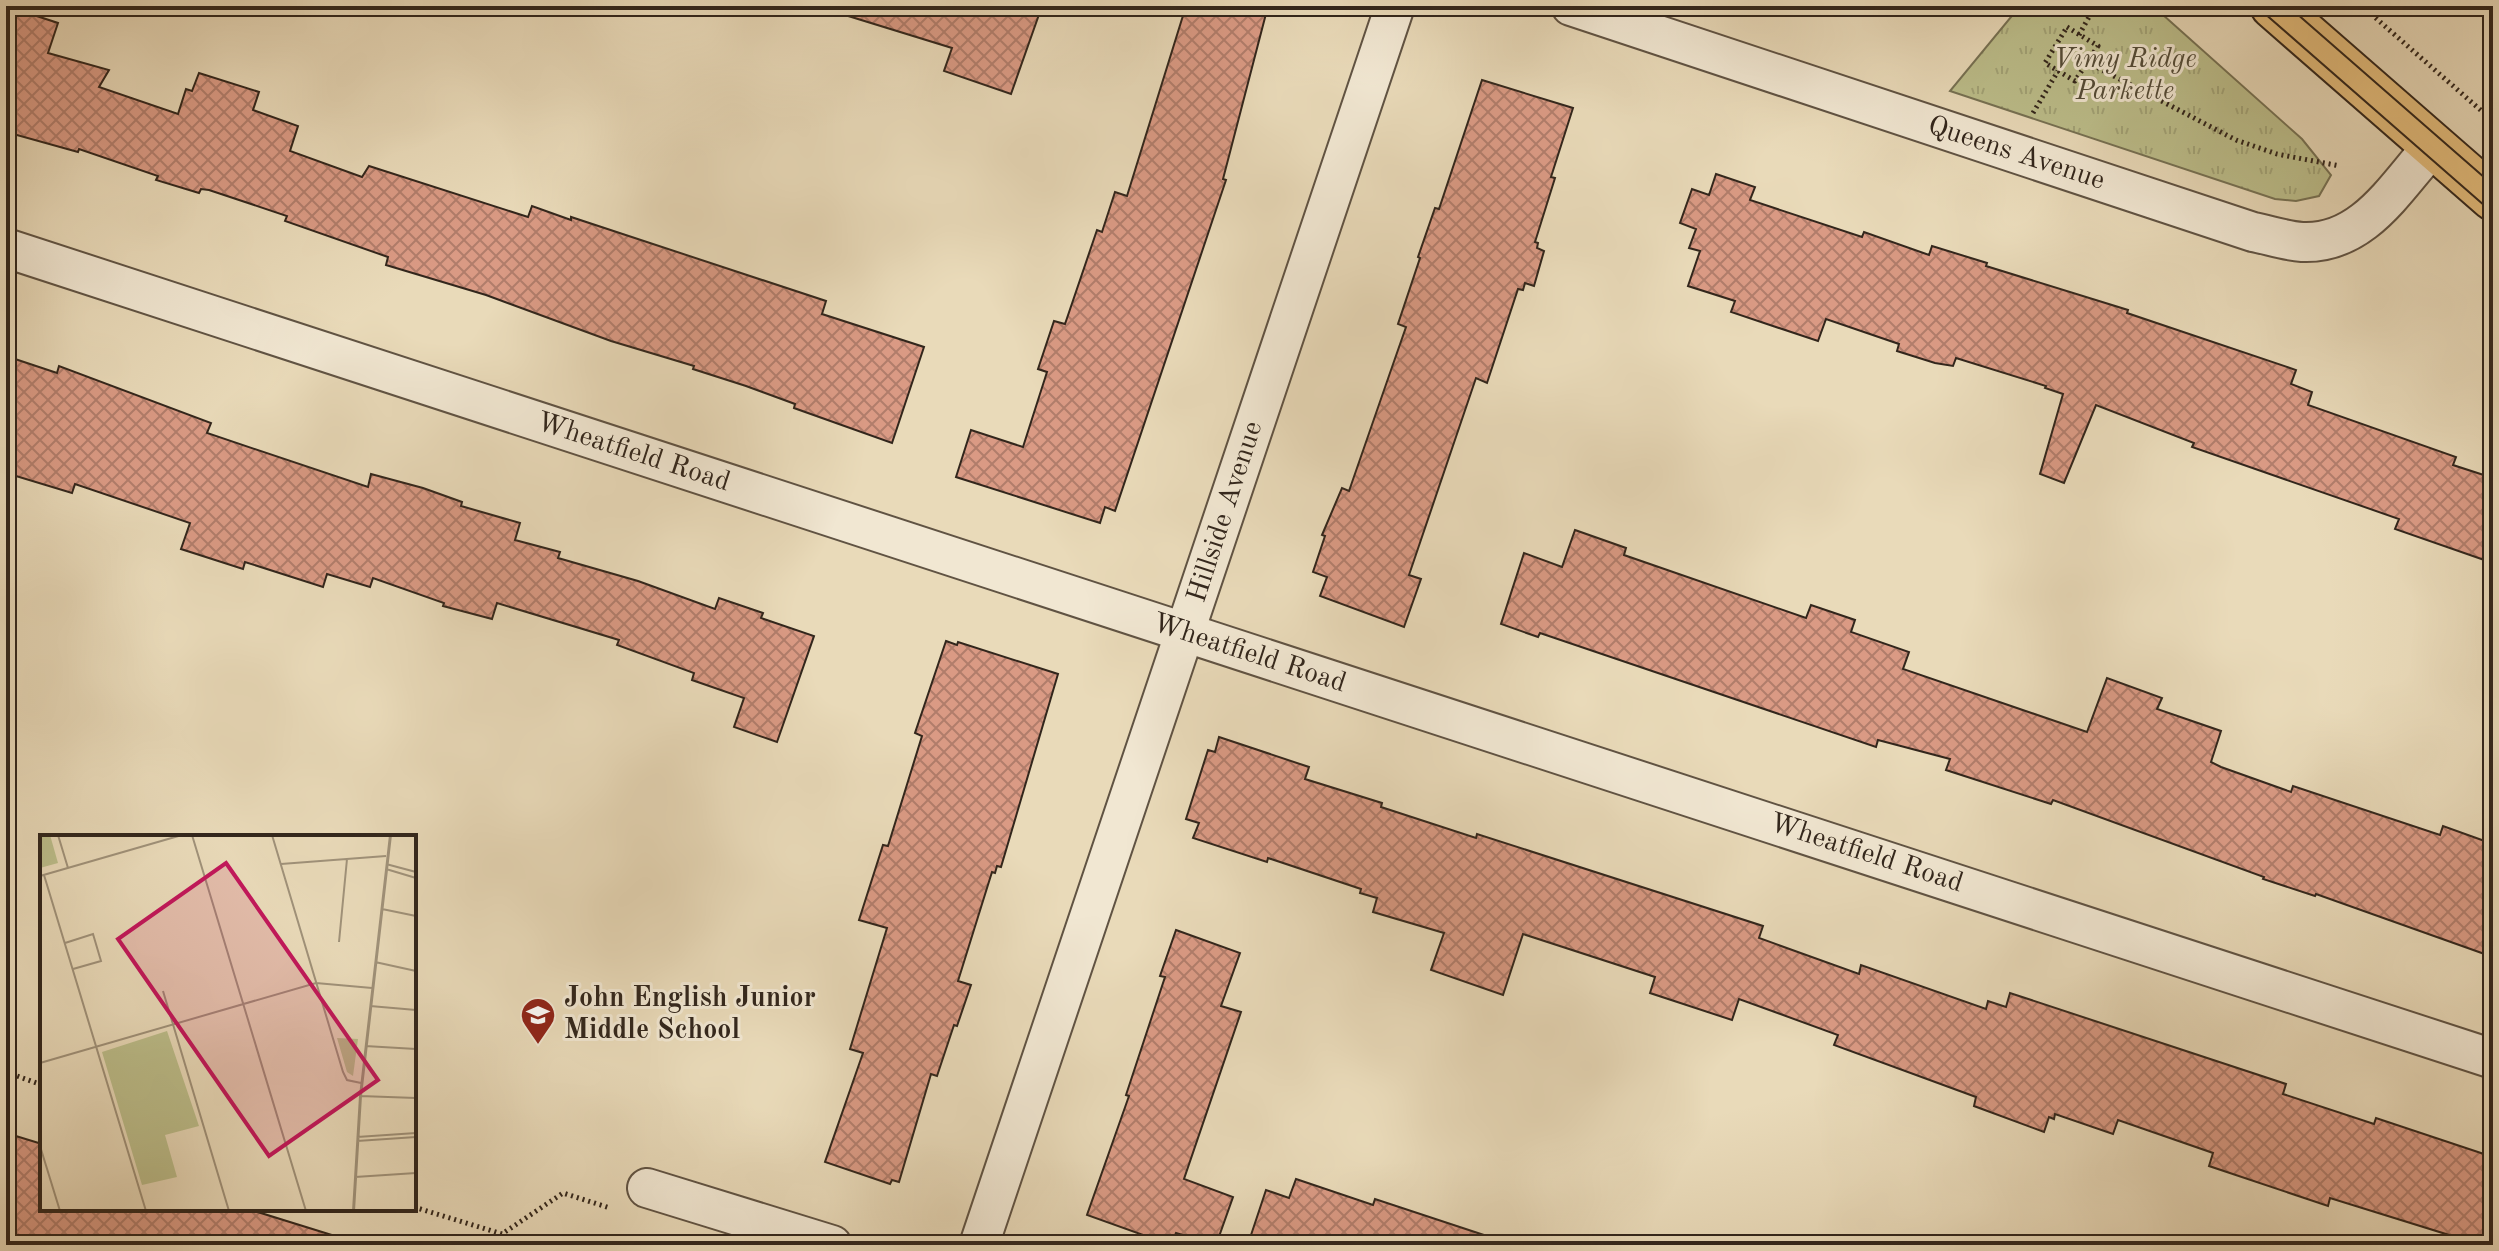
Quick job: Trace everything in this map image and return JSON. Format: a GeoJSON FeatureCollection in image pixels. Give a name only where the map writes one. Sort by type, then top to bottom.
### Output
{"type":"FeatureCollection","features":[{"type":"Feature","properties":{"kind":"main road"},"geometry":{"type":"LineString","coordinates":[[2273,6],[2493,198]]}},
{"type":"Feature","properties":{"kind":"street","name":"Hillside Avenue"},"geometry":{"type":"LineString","coordinates":[[979,1245],[1395,6]]}},
{"type":"Feature","properties":{"kind":"street","name":"Queens Avenue"},"geometry":{"type":"LineString","coordinates":[[1571,6],[2253,232],[2302,242],[2337,238],[2358,226],[2375,213],[2433,146]]}},
{"type":"Feature","properties":{"kind":"street","name":"Wheatfield Road"},"geometry":{"type":"LineString","coordinates":[[6,248],[2493,1059]]}},
{"type":"Feature","properties":{"kind":"street"},"geometry":{"type":"LineString","coordinates":[[647,1188],[832,1245]]}},
{"type":"Feature","properties":{"kind":"path"},"geometry":{"type":"LineString","coordinates":[[2079,35],[2095,6]]}},
{"type":"Feature","properties":{"kind":"path"},"geometry":{"type":"LineString","coordinates":[[2362,6],[2493,121]]}},
{"type":"Feature","properties":{"kind":"path"},"geometry":{"type":"LineString","coordinates":[[2067,27],[2079,35],[2098,46],[2075,81],[2045,63],[2067,27]]}},
{"type":"Feature","properties":{"kind":"path"},"geometry":{"type":"LineString","coordinates":[[2087,62],[2236,140],[2277,154],[2340,166]]}},
{"type":"Feature","properties":{"kind":"path"},"geometry":{"type":"LineString","coordinates":[[6,1072],[40,1084]]}},
{"type":"Feature","properties":{"kind":"path"},"geometry":{"type":"LineString","coordinates":[[416,1208],[502,1234],[563,1193],[624,1213],[647,1188]]}},
{"type":"Feature","properties":{"kind":"green space","name":"Vimy Ridge Parkette"},"geometry":{"type":"Polygon","coordinates":[[[2020,6],[2153,6],[2302,139],[2331,175],[2319,196],[2296,201],[2275,199],[1950,91],[2020,6]]]}},
{"type":"Feature","properties":{"kind":"building"},"geometry":{"type":"Polygon","coordinates":[[[6,6],[58,23],[48,53],[109,70],[99,87],[178,114],[186,89],[192,91],[199,73],[259,92],[253,110],[298,126],[290,151],[362,177],[369,166],[528,217],[532,206],[571,220],[571,217],[826,301],[822,314],[924,347],[892,443],[794,408],[795,404],[693,369],[694,366],[611,341],[486,295],[386,265],[388,257],[285,221],[287,216],[209,190],[201,189],[199,193],[156,180],[158,176],[79,149],[78,152],[6,132],[6,6]]]}},
{"type":"Feature","properties":{"kind":"building"},"geometry":{"type":"Polygon","coordinates":[[[847,6],[1042,6],[1011,94],[944,71],[952,48],[845,15],[847,6]]]}},
{"type":"Feature","properties":{"kind":"building"},"geometry":{"type":"Polygon","coordinates":[[[1186,6],[1268,6],[1223,179],[1226,180],[1115,511],[1105,507],[1100,523],[956,477],[971,430],[1023,447],[1047,372],[1038,369],[1054,321],[1065,324],[1097,230],[1102,232],[1115,192],[1127,196],[1186,6]]]}},
{"type":"Feature","properties":{"kind":"building"},"geometry":{"type":"Polygon","coordinates":[[[1482,80],[1573,108],[1535,242],[1538,243],[1537,248],[1544,251],[1534,286],[1525,283],[1523,290],[1518,289],[1487,383],[1476,378],[1409,575],[1421,579],[1404,627],[1320,596],[1327,577],[1313,572],[1325,536],[1322,535],[1342,488],[1349,491],[1406,327],[1398,324],[1418,257],[1435,208],[1439,209],[1482,80]]]}},
{"type":"Feature","properties":{"kind":"building"},"geometry":{"type":"Polygon","coordinates":[[[1716,174],[1755,187],[1750,200],[1862,237],[1864,232],[1929,255],[1932,246],[1987,263],[1986,266],[2128,310],[2127,313],[2296,370],[2291,384],[2312,392],[2308,405],[2456,457],[2453,465],[2493,478],[2493,563],[2395,529],[2399,519],[2192,447],[2194,443],[2096,405],[2064,483],[2040,474],[2063,394],[1956,358],[1953,366],[1897,351],[1899,344],[1826,319],[1818,341],[1731,312],[1735,301],[1688,286],[1700,251],[1689,248],[1696,229],[1680,223],[1692,189],[1709,195],[1716,174]]]}},
{"type":"Feature","properties":{"kind":"building"},"geometry":{"type":"Polygon","coordinates":[[[6,356],[57,373],[59,366],[211,423],[207,433],[368,487],[371,474],[423,488],[462,502],[461,506],[520,523],[515,540],[560,552],[558,558],[638,581],[715,609],[719,598],[763,613],[761,618],[814,636],[777,742],[734,727],[744,698],[692,680],[694,673],[617,645],[619,640],[497,603],[492,619],[443,606],[444,603],[373,578],[370,587],[327,574],[323,587],[245,562],[243,569],[181,549],[190,523],[75,484],[72,493],[6,473],[6,356]]]}},
{"type":"Feature","properties":{"kind":"building"},"geometry":{"type":"Polygon","coordinates":[[[1575,530],[1626,548],[1624,555],[1806,618],[1811,605],[1855,620],[1851,632],[1909,652],[1903,669],[2087,732],[2107,678],[2162,698],[2157,709],[2221,731],[2211,762],[2221,767],[2291,792],[2293,786],[2440,835],[2443,826],[2493,844],[2493,957],[2316,894],[2263,879],[2053,800],[2051,804],[1946,770],[1950,759],[1878,740],[1876,747],[1540,633],[1538,637],[1501,624],[1524,553],[1562,567],[1575,530]]]}},
{"type":"Feature","properties":{"kind":"building"},"geometry":{"type":"Polygon","coordinates":[[[946,641],[957,645],[958,642],[1058,674],[1001,867],[997,866],[995,873],[992,872],[958,981],[971,985],[937,1076],[931,1074],[899,1182],[892,1180],[890,1184],[825,1162],[863,1053],[850,1049],[887,928],[859,920],[883,845],[888,846],[922,736],[915,733],[946,641]]]}},
{"type":"Feature","properties":{"kind":"building"},"geometry":{"type":"Polygon","coordinates":[[[1219,737],[1309,767],[1305,779],[1382,803],[1381,807],[1476,838],[1477,834],[1763,926],[1759,938],[1859,974],[1861,965],[1986,1009],[1988,1001],[2006,1007],[2010,993],[2286,1084],[2283,1094],[2374,1124],[2376,1118],[2493,1157],[2493,1245],[2445,1245],[2449,1235],[2330,1198],[2328,1206],[2209,1166],[2213,1153],[2118,1120],[2113,1134],[2055,1114],[2054,1119],[2049,1117],[2044,1132],[1974,1106],[1976,1097],[1834,1045],[1838,1035],[1739,999],[1732,1020],[1650,993],[1655,977],[1523,934],[1503,995],[1431,970],[1444,933],[1373,912],[1377,898],[1360,893],[1361,889],[1268,858],[1267,862],[1193,838],[1199,823],[1186,819],[1208,750],[1215,752],[1219,737]]]}},
{"type":"Feature","properties":{"kind":"building"},"geometry":{"type":"Polygon","coordinates":[[[1176,930],[1240,953],[1221,1006],[1241,1012],[1184,1179],[1233,1197],[1216,1245],[1176,1233],[1171,1245],[1087,1215],[1129,1096],[1126,1095],[1165,977],[1160,976],[1176,930]]]}},
{"type":"Feature","properties":{"kind":"building"},"geometry":{"type":"Polygon","coordinates":[[[6,1133],[40,1143],[40,1211],[254,1211],[335,1236],[334,1245],[6,1245],[6,1133]]]}},
{"type":"Feature","properties":{"kind":"building"},"geometry":{"type":"Polygon","coordinates":[[[1296,1179],[1373,1205],[1375,1199],[1493,1238],[1492,1245],[1272,1245],[1250,1238],[1266,1190],[1289,1198],[1296,1179]]]}},
{"type":"Feature","properties":{"kind":"tram line"},"geometry":{"type":"LineString","coordinates":[[2256,6],[2493,213]]}},
{"type":"Feature","properties":{"kind":"tram line"},"geometry":{"type":"LineString","coordinates":[[2288,6],[2493,185]]}},
{"type":"Feature","properties":{"kind":"place","name":"John English Junior Middle School"},"geometry":{"type":"Point","coordinates":[538,1046]}}]}
